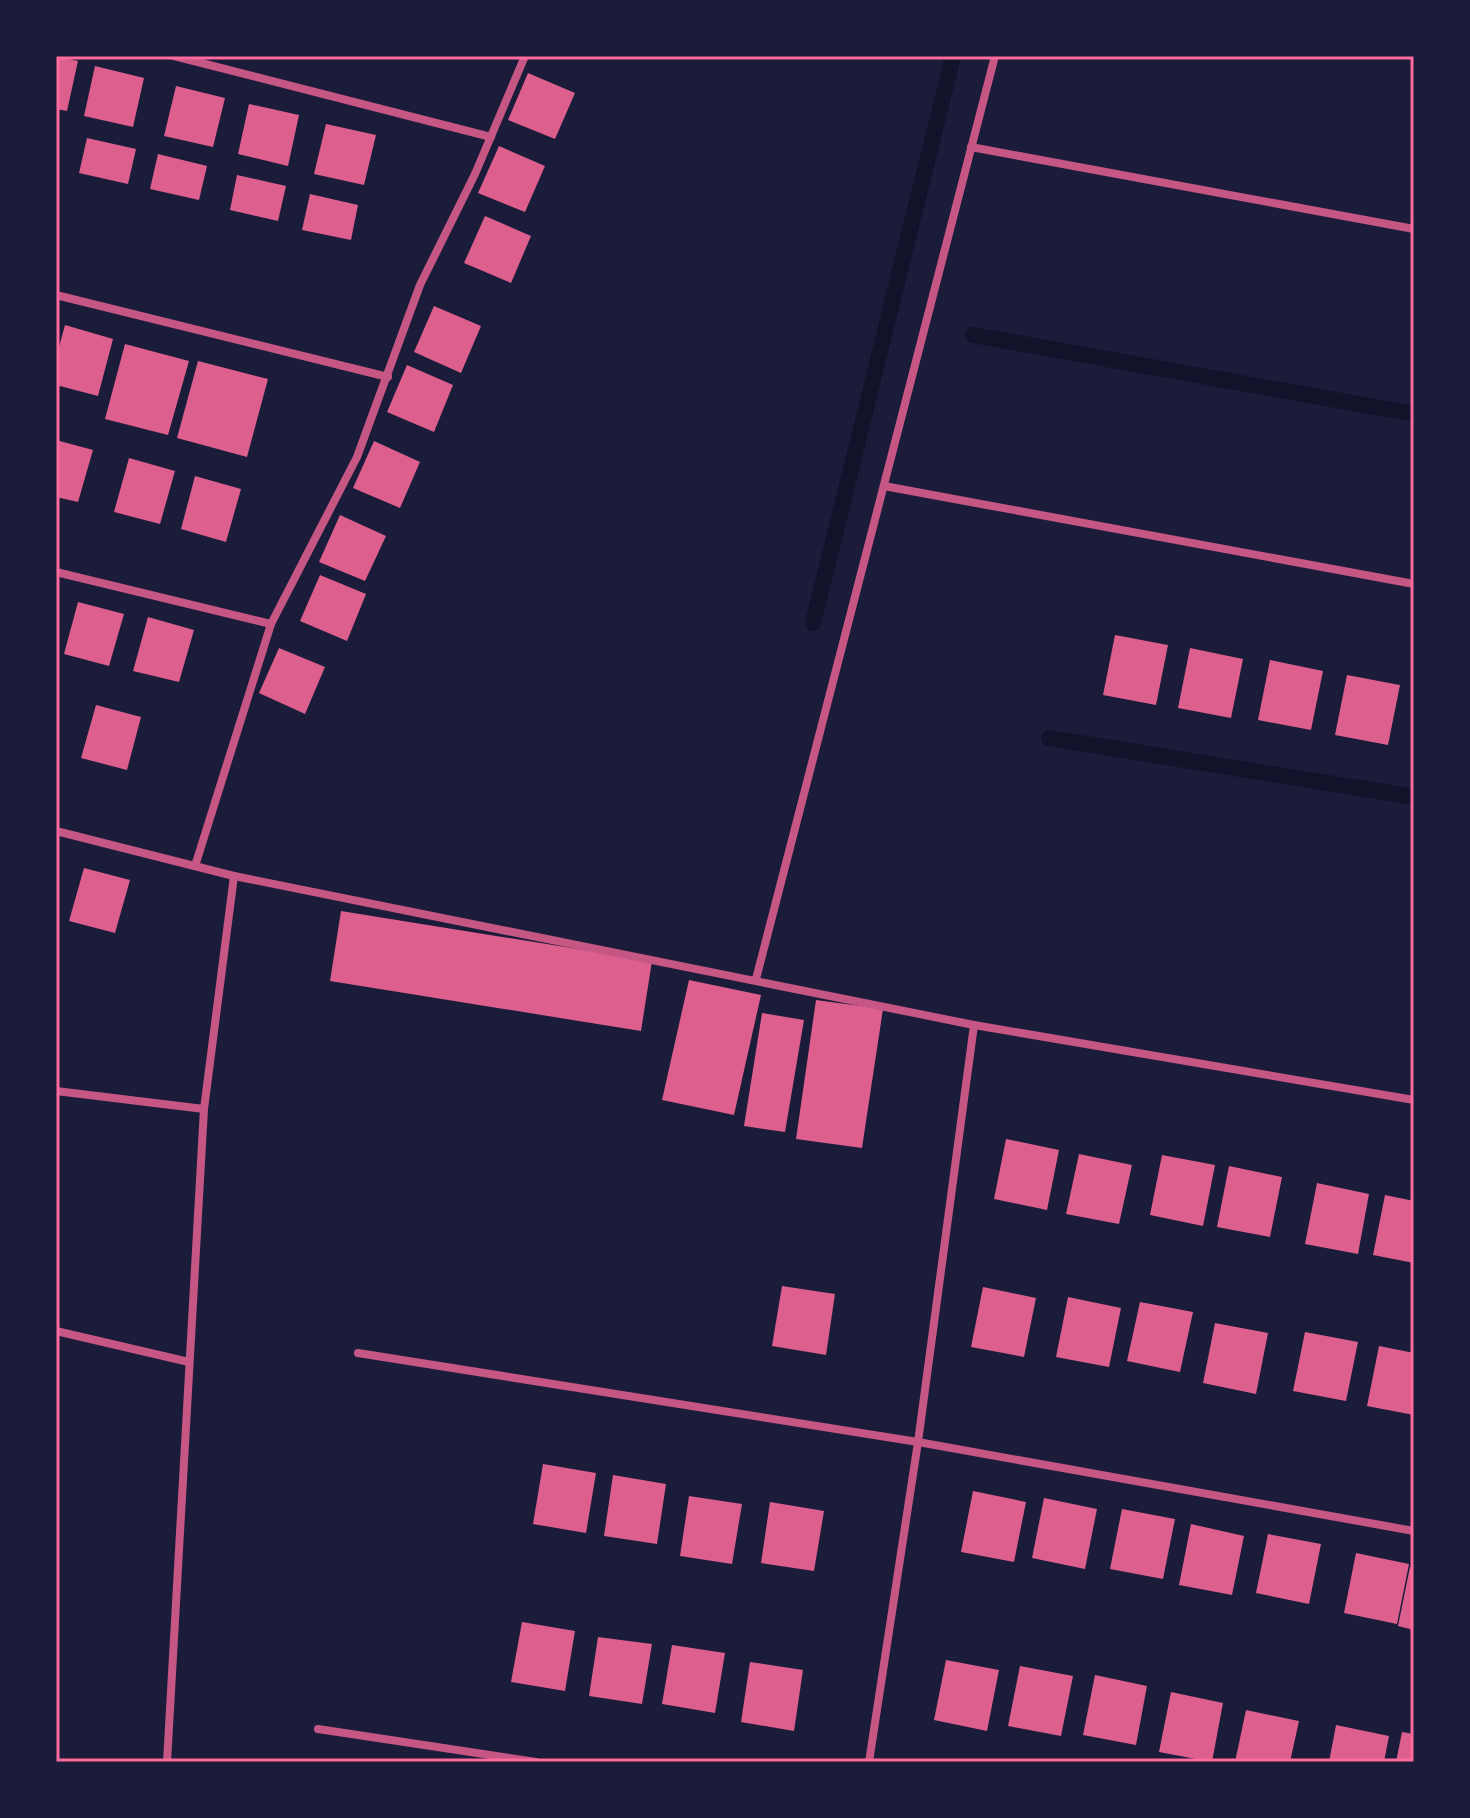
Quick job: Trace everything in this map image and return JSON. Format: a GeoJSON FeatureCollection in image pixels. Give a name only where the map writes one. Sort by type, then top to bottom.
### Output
{"type":"FeatureCollection","features":[{"type":"Feature","properties":{"kind":"street"},"geometry":{"type":"LineString","coordinates":[[174,56],[491,137]]}},
{"type":"Feature","properties":{"kind":"street"},"geometry":{"type":"LineString","coordinates":[[195,866],[271,624],[357,457],[420,285],[491,137],[525,56]]}},
{"type":"Feature","properties":{"kind":"street"},"geometry":{"type":"LineString","coordinates":[[756,979],[995,56]]}},
{"type":"Feature","properties":{"kind":"street"},"geometry":{"type":"LineString","coordinates":[[971,147],[1414,229]]}},
{"type":"Feature","properties":{"kind":"street"},"geometry":{"type":"LineString","coordinates":[[56,295],[388,377]]}},
{"type":"Feature","properties":{"kind":"street"},"geometry":{"type":"LineString","coordinates":[[884,486],[1414,584]]}},
{"type":"Feature","properties":{"kind":"street"},"geometry":{"type":"LineString","coordinates":[[56,572],[271,624]]}},
{"type":"Feature","properties":{"kind":"street"},"geometry":{"type":"LineString","coordinates":[[56,831],[234,876],[974,1025],[1414,1100]]}},
{"type":"Feature","properties":{"kind":"street"},"geometry":{"type":"LineString","coordinates":[[167,1762],[204,1109],[234,876]]}},
{"type":"Feature","properties":{"kind":"street"},"geometry":{"type":"LineString","coordinates":[[869,1762],[918,1442],[974,1025]]}},
{"type":"Feature","properties":{"kind":"street"},"geometry":{"type":"LineString","coordinates":[[56,1091],[204,1109]]}},
{"type":"Feature","properties":{"kind":"street"},"geometry":{"type":"LineString","coordinates":[[56,1331],[189,1362]]}},
{"type":"Feature","properties":{"kind":"street"},"geometry":{"type":"LineString","coordinates":[[358,1353],[918,1442],[1414,1531]]}},
{"type":"Feature","properties":{"kind":"street"},"geometry":{"type":"LineString","coordinates":[[318,1729],[536,1762]]}},
{"type":"Feature","properties":{"kind":"building"},"geometry":{"type":"Polygon","coordinates":[[[56,56],[78,61],[67,111],[56,109],[56,56]]]}},
{"type":"Feature","properties":{"kind":"building"},"geometry":{"type":"Polygon","coordinates":[[[95,66],[144,78],[133,127],[84,116],[95,66]]]}},
{"type":"Feature","properties":{"kind":"building"},"geometry":{"type":"Polygon","coordinates":[[[528,73],[575,93],[555,139],[508,120],[528,73]]]}},
{"type":"Feature","properties":{"kind":"building"},"geometry":{"type":"Polygon","coordinates":[[[176,86],[225,98],[213,147],[164,136],[176,86]]]}},
{"type":"Feature","properties":{"kind":"building"},"geometry":{"type":"Polygon","coordinates":[[[249,104],[299,115],[288,166],[238,154],[249,104]]]}},
{"type":"Feature","properties":{"kind":"building"},"geometry":{"type":"Polygon","coordinates":[[[326,124],[376,135],[364,185],[314,174],[326,124]]]}},
{"type":"Feature","properties":{"kind":"building"},"geometry":{"type":"Polygon","coordinates":[[[87,138],[136,149],[128,184],[79,173],[87,138]]]}},
{"type":"Feature","properties":{"kind":"building"},"geometry":{"type":"Polygon","coordinates":[[[499,146],[545,166],[525,212],[478,193],[499,146]]]}},
{"type":"Feature","properties":{"kind":"building"},"geometry":{"type":"Polygon","coordinates":[[[158,154],[207,166],[199,200],[150,189],[158,154]]]}},
{"type":"Feature","properties":{"kind":"building"},"geometry":{"type":"Polygon","coordinates":[[[237,175],[286,186],[278,221],[230,210],[237,175]]]}},
{"type":"Feature","properties":{"kind":"building"},"geometry":{"type":"Polygon","coordinates":[[[310,194],[358,205],[351,240],[302,230],[310,194]]]}},
{"type":"Feature","properties":{"kind":"building"},"geometry":{"type":"Polygon","coordinates":[[[485,216],[531,236],[511,283],[464,263],[485,216]]]}},
{"type":"Feature","properties":{"kind":"building"},"geometry":{"type":"Polygon","coordinates":[[[434,306],[481,326],[461,373],[414,352],[434,306]]]}},
{"type":"Feature","properties":{"kind":"building"},"geometry":{"type":"Polygon","coordinates":[[[65,325],[113,339],[98,396],[56,385],[56,358],[65,325]]]}},
{"type":"Feature","properties":{"kind":"building"},"geometry":{"type":"Polygon","coordinates":[[[125,344],[189,361],[168,435],[105,419],[125,344]]]}},
{"type":"Feature","properties":{"kind":"building"},"geometry":{"type":"Polygon","coordinates":[[[198,361],[268,379],[247,457],[177,438],[198,361]]]}},
{"type":"Feature","properties":{"kind":"building"},"geometry":{"type":"Polygon","coordinates":[[[407,365],[453,385],[434,432],[387,412],[407,365]]]}},
{"type":"Feature","properties":{"kind":"building"},"geometry":{"type":"Polygon","coordinates":[[[56,440],[93,450],[78,502],[56,497],[56,440]]]}},
{"type":"Feature","properties":{"kind":"building"},"geometry":{"type":"Polygon","coordinates":[[[374,441],[420,462],[400,508],[353,488],[374,441]]]}},
{"type":"Feature","properties":{"kind":"building"},"geometry":{"type":"Polygon","coordinates":[[[129,458],[175,471],[160,524],[114,512],[129,458]]]}},
{"type":"Feature","properties":{"kind":"building"},"geometry":{"type":"Polygon","coordinates":[[[195,476],[241,489],[226,542],[181,529],[195,476]]]}},
{"type":"Feature","properties":{"kind":"building"},"geometry":{"type":"Polygon","coordinates":[[[340,515],[386,536],[365,581],[319,562],[340,515]]]}},
{"type":"Feature","properties":{"kind":"building"},"geometry":{"type":"Polygon","coordinates":[[[320,575],[366,594],[347,641],[300,621],[320,575]]]}},
{"type":"Feature","properties":{"kind":"building"},"geometry":{"type":"Polygon","coordinates":[[[78,602],[124,614],[109,666],[64,654],[78,602]]]}},
{"type":"Feature","properties":{"kind":"building"},"geometry":{"type":"Polygon","coordinates":[[[148,617],[194,630],[179,682],[133,671],[148,617]]]}},
{"type":"Feature","properties":{"kind":"building"},"geometry":{"type":"Polygon","coordinates":[[[1115,635],[1168,645],[1156,705],[1103,695],[1115,635]]]}},
{"type":"Feature","properties":{"kind":"building"},"geometry":{"type":"Polygon","coordinates":[[[279,648],[325,667],[305,714],[259,693],[279,648]]]}},
{"type":"Feature","properties":{"kind":"building"},"geometry":{"type":"Polygon","coordinates":[[[1190,648],[1243,659],[1231,718],[1178,708],[1190,648]]]}},
{"type":"Feature","properties":{"kind":"building"},"geometry":{"type":"Polygon","coordinates":[[[1270,660],[1323,671],[1311,730],[1258,720],[1270,660]]]}},
{"type":"Feature","properties":{"kind":"building"},"geometry":{"type":"Polygon","coordinates":[[[1347,675],[1400,685],[1388,745],[1335,735],[1347,675]]]}},
{"type":"Feature","properties":{"kind":"building"},"geometry":{"type":"Polygon","coordinates":[[[96,705],[141,717],[127,770],[81,758],[96,705]]]}},
{"type":"Feature","properties":{"kind":"building"},"geometry":{"type":"Polygon","coordinates":[[[84,868],[130,880],[115,933],[69,921],[84,868]]]}},
{"type":"Feature","properties":{"kind":"building"},"geometry":{"type":"Polygon","coordinates":[[[341,911],[652,961],[641,1031],[330,981],[341,911]]]}},
{"type":"Feature","properties":{"kind":"building"},"geometry":{"type":"Polygon","coordinates":[[[689,980],[761,995],[734,1115],[662,1100],[689,980]]]}},
{"type":"Feature","properties":{"kind":"building"},"geometry":{"type":"Polygon","coordinates":[[[816,1000],[883,1009],[862,1148],[796,1139],[816,1000]]]}},
{"type":"Feature","properties":{"kind":"building"},"geometry":{"type":"Polygon","coordinates":[[[762,1013],[804,1020],[785,1132],[744,1126],[762,1013]]]}},
{"type":"Feature","properties":{"kind":"building"},"geometry":{"type":"Polygon","coordinates":[[[1006,1139],[1059,1150],[1047,1210],[994,1199],[1006,1139]]]}},
{"type":"Feature","properties":{"kind":"building"},"geometry":{"type":"Polygon","coordinates":[[[1079,1154],[1132,1165],[1119,1224],[1066,1214],[1079,1154]]]}},
{"type":"Feature","properties":{"kind":"building"},"geometry":{"type":"Polygon","coordinates":[[[1162,1155],[1215,1165],[1203,1226],[1150,1215],[1162,1155]]]}},
{"type":"Feature","properties":{"kind":"building"},"geometry":{"type":"Polygon","coordinates":[[[1229,1166],[1282,1177],[1270,1237],[1217,1227],[1229,1166]]]}},
{"type":"Feature","properties":{"kind":"building"},"geometry":{"type":"Polygon","coordinates":[[[1317,1183],[1369,1194],[1358,1254],[1305,1244],[1317,1183]]]}},
{"type":"Feature","properties":{"kind":"building"},"geometry":{"type":"Polygon","coordinates":[[[1385,1195],[1414,1201],[1414,1263],[1373,1255],[1385,1195]]]}},
{"type":"Feature","properties":{"kind":"building"},"geometry":{"type":"Polygon","coordinates":[[[782,1286],[835,1294],[826,1355],[772,1346],[782,1286]]]}},
{"type":"Feature","properties":{"kind":"building"},"geometry":{"type":"Polygon","coordinates":[[[983,1287],[1036,1298],[1024,1357],[971,1347],[983,1287]]]}},
{"type":"Feature","properties":{"kind":"building"},"geometry":{"type":"Polygon","coordinates":[[[1068,1297],[1121,1308],[1109,1367],[1056,1357],[1068,1297]]]}},
{"type":"Feature","properties":{"kind":"building"},"geometry":{"type":"Polygon","coordinates":[[[1140,1302],[1193,1312],[1180,1372],[1127,1361],[1140,1302]]]}},
{"type":"Feature","properties":{"kind":"building"},"geometry":{"type":"Polygon","coordinates":[[[1215,1323],[1268,1333],[1256,1394],[1203,1383],[1215,1323]]]}},
{"type":"Feature","properties":{"kind":"building"},"geometry":{"type":"Polygon","coordinates":[[[1305,1332],[1358,1342],[1346,1401],[1293,1391],[1305,1332]]]}},
{"type":"Feature","properties":{"kind":"building"},"geometry":{"type":"Polygon","coordinates":[[[1379,1346],[1414,1353],[1414,1415],[1367,1406],[1379,1346]]]}},
{"type":"Feature","properties":{"kind":"building"},"geometry":{"type":"Polygon","coordinates":[[[543,1464],[596,1473],[586,1533],[533,1524],[543,1464]]]}},
{"type":"Feature","properties":{"kind":"building"},"geometry":{"type":"Polygon","coordinates":[[[613,1475],[666,1484],[657,1544],[604,1536],[613,1475]]]}},
{"type":"Feature","properties":{"kind":"building"},"geometry":{"type":"Polygon","coordinates":[[[973,1491],[1026,1502],[1014,1562],[961,1552],[973,1491]]]}},
{"type":"Feature","properties":{"kind":"building"},"geometry":{"type":"Polygon","coordinates":[[[689,1496],[742,1504],[732,1564],[680,1556],[689,1496]]]}},
{"type":"Feature","properties":{"kind":"building"},"geometry":{"type":"Polygon","coordinates":[[[1044,1498],[1097,1509],[1085,1569],[1032,1558],[1044,1498]]]}},
{"type":"Feature","properties":{"kind":"building"},"geometry":{"type":"Polygon","coordinates":[[[770,1502],[824,1511],[814,1571],[761,1563],[770,1502]]]}},
{"type":"Feature","properties":{"kind":"building"},"geometry":{"type":"Polygon","coordinates":[[[1122,1509],[1175,1519],[1163,1579],[1110,1569],[1122,1509]]]}},
{"type":"Feature","properties":{"kind":"building"},"geometry":{"type":"Polygon","coordinates":[[[1191,1524],[1244,1536],[1232,1595],[1179,1585],[1191,1524]]]}},
{"type":"Feature","properties":{"kind":"building"},"geometry":{"type":"Polygon","coordinates":[[[1268,1534],[1321,1544],[1309,1604],[1256,1593],[1268,1534]]]}},
{"type":"Feature","properties":{"kind":"building"},"geometry":{"type":"Polygon","coordinates":[[[1356,1553],[1409,1564],[1397,1624],[1344,1613],[1356,1553]]]}},
{"type":"Feature","properties":{"kind":"building"},"geometry":{"type":"Polygon","coordinates":[[[1410,1567],[1414,1568],[1414,1630],[1398,1626],[1410,1567]]]}},
{"type":"Feature","properties":{"kind":"building"},"geometry":{"type":"Polygon","coordinates":[[[522,1622],[575,1631],[565,1691],[511,1682],[522,1622]]]}},
{"type":"Feature","properties":{"kind":"building"},"geometry":{"type":"Polygon","coordinates":[[[598,1637],[652,1644],[642,1704],[589,1696],[598,1637]]]}},
{"type":"Feature","properties":{"kind":"building"},"geometry":{"type":"Polygon","coordinates":[[[672,1645],[725,1653],[715,1713],[662,1704],[672,1645]]]}},
{"type":"Feature","properties":{"kind":"building"},"geometry":{"type":"Polygon","coordinates":[[[946,1660],[999,1670],[987,1731],[934,1720],[946,1660]]]}},
{"type":"Feature","properties":{"kind":"building"},"geometry":{"type":"Polygon","coordinates":[[[750,1662],[803,1670],[794,1731],[741,1722],[750,1662]]]}},
{"type":"Feature","properties":{"kind":"building"},"geometry":{"type":"Polygon","coordinates":[[[1020,1666],[1073,1676],[1061,1736],[1008,1726],[1020,1666]]]}},
{"type":"Feature","properties":{"kind":"building"},"geometry":{"type":"Polygon","coordinates":[[[1095,1675],[1147,1686],[1136,1745],[1083,1735],[1095,1675]]]}},
{"type":"Feature","properties":{"kind":"building"},"geometry":{"type":"Polygon","coordinates":[[[1171,1692],[1223,1703],[1212,1762],[1159,1752],[1171,1692]]]}},
{"type":"Feature","properties":{"kind":"building"},"geometry":{"type":"Polygon","coordinates":[[[1246,1710],[1299,1721],[1290,1762],[1235,1762],[1246,1710]]]}},
{"type":"Feature","properties":{"kind":"building"},"geometry":{"type":"Polygon","coordinates":[[[1336,1725],[1389,1736],[1384,1762],[1329,1762],[1336,1725]]]}},
{"type":"Feature","properties":{"kind":"building"},"geometry":{"type":"Polygon","coordinates":[[[1402,1732],[1414,1734],[1414,1762],[1396,1762],[1402,1732]]]}},
{"type":"Feature","properties":{"kind":"waterway"},"geometry":{"type":"LineString","coordinates":[[813,623],[953,56]]}},
{"type":"Feature","properties":{"kind":"waterway"},"geometry":{"type":"LineString","coordinates":[[973,335],[1414,414]]}},
{"type":"Feature","properties":{"kind":"waterway"},"geometry":{"type":"LineString","coordinates":[[1049,738],[1414,797]]}}]}
